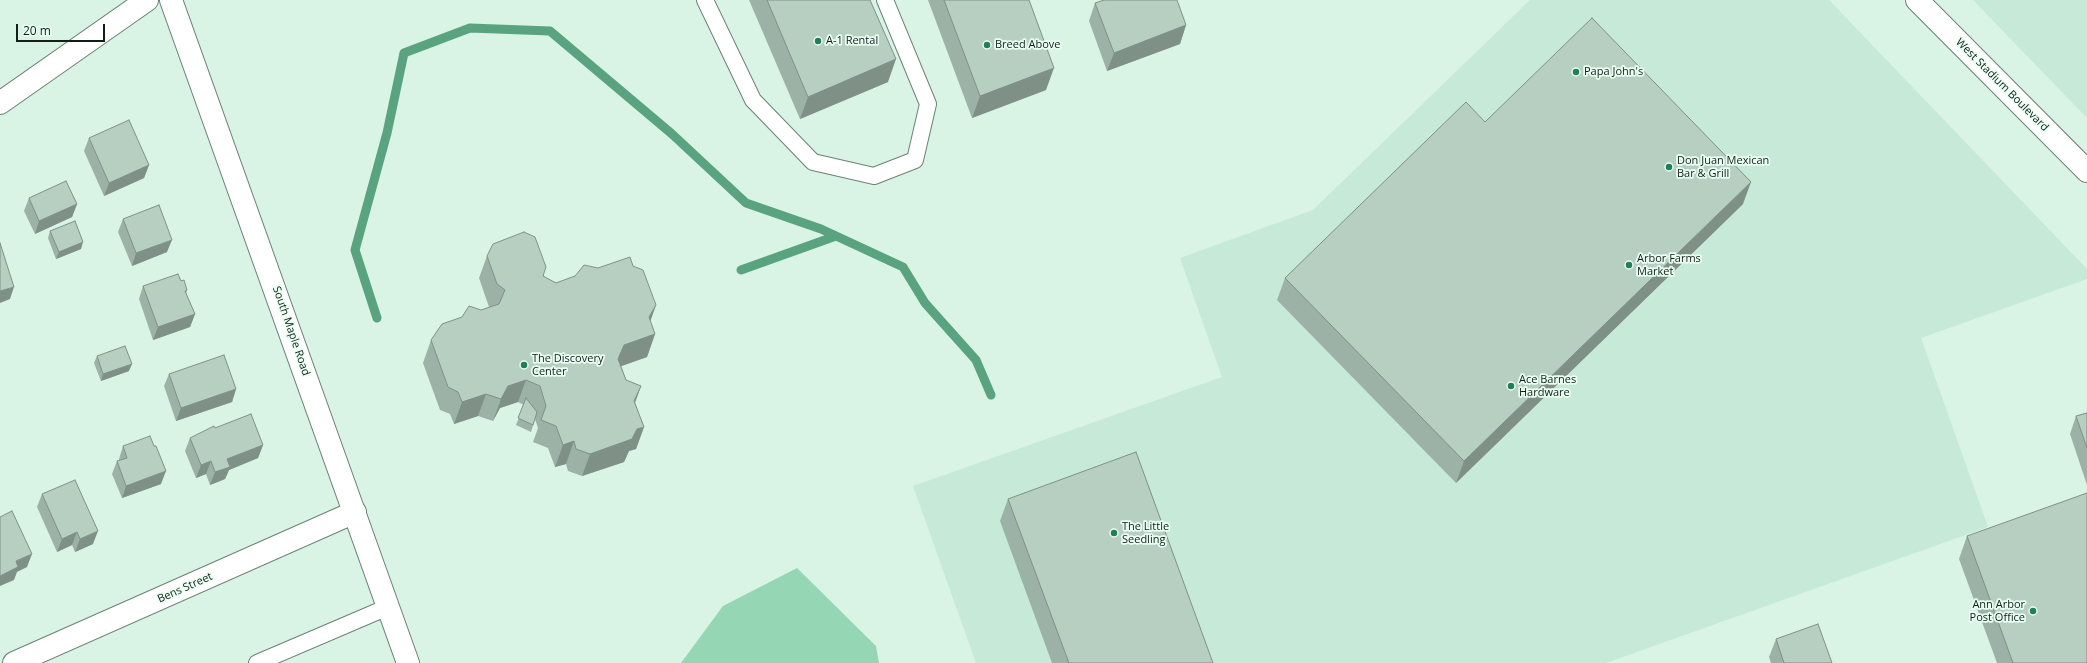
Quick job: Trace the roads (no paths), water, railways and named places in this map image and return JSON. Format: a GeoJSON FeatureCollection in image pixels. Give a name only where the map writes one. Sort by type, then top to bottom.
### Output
{"type":"FeatureCollection","features":[{"type":"Feature","properties":{"kind":"street"},"geometry":{"type":"LineString","coordinates":[[0,103],[147,0]]}},
{"type":"Feature","properties":{"kind":"street","name":"South Maple Road"},"geometry":{"type":"LineString","coordinates":[[172,0],[408,663]]}},
{"type":"Feature","properties":{"kind":"street","name":"West Stadium Boulevard"},"geometry":{"type":"LineString","coordinates":[[1917,0],[2087,171]]}},
{"type":"Feature","properties":{"kind":"street","name":"Bens Street"},"geometry":{"type":"LineString","coordinates":[[14,663],[355,512]]}},
{"type":"Feature","properties":{"kind":"lane"},"geometry":{"type":"LineString","coordinates":[[705,0],[753,100],[814,162],[874,176],[915,160],[928,104],[885,0]]}},
{"type":"Feature","properties":{"kind":"lane"},"geometry":{"type":"LineString","coordinates":[[257,663],[388,607]]}},
{"type":"Feature","properties":{"kind":"waterway"},"geometry":{"type":"LineString","coordinates":[[377,318],[355,250],[387,133],[404,53],[470,28],[550,31],[672,134],[746,203],[821,229],[903,267],[925,303],[976,360],[991,395]]}},
{"type":"Feature","properties":{"kind":"waterway"},"geometry":{"type":"LineString","coordinates":[[741,270],[836,236]]}},
{"type":"Feature","properties":{"kind":"place","name":"A-1 Rental"},"geometry":{"type":"Point","coordinates":[818,41]}},
{"type":"Feature","properties":{"kind":"place","name":"Breed Above"},"geometry":{"type":"Point","coordinates":[987,45]}},
{"type":"Feature","properties":{"kind":"place","name":"Papa John's"},"geometry":{"type":"Point","coordinates":[1576,72]}},
{"type":"Feature","properties":{"kind":"place","name":"Don Juan Mexican Bar & Grill"},"geometry":{"type":"Point","coordinates":[1669,167]}},
{"type":"Feature","properties":{"kind":"place","name":"Arbor Farms Market"},"geometry":{"type":"Point","coordinates":[1629,265]}},
{"type":"Feature","properties":{"kind":"place","name":"The Discovery Center"},"geometry":{"type":"Point","coordinates":[524,365]}},
{"type":"Feature","properties":{"kind":"place","name":"Ace Barnes Hardware"},"geometry":{"type":"Point","coordinates":[1511,386]}},
{"type":"Feature","properties":{"kind":"place","name":"The Little Seedling"},"geometry":{"type":"Point","coordinates":[1114,533]}},
{"type":"Feature","properties":{"kind":"place","name":"Ann Arbor Post Office"},"geometry":{"type":"Point","coordinates":[2033,611]}}]}
